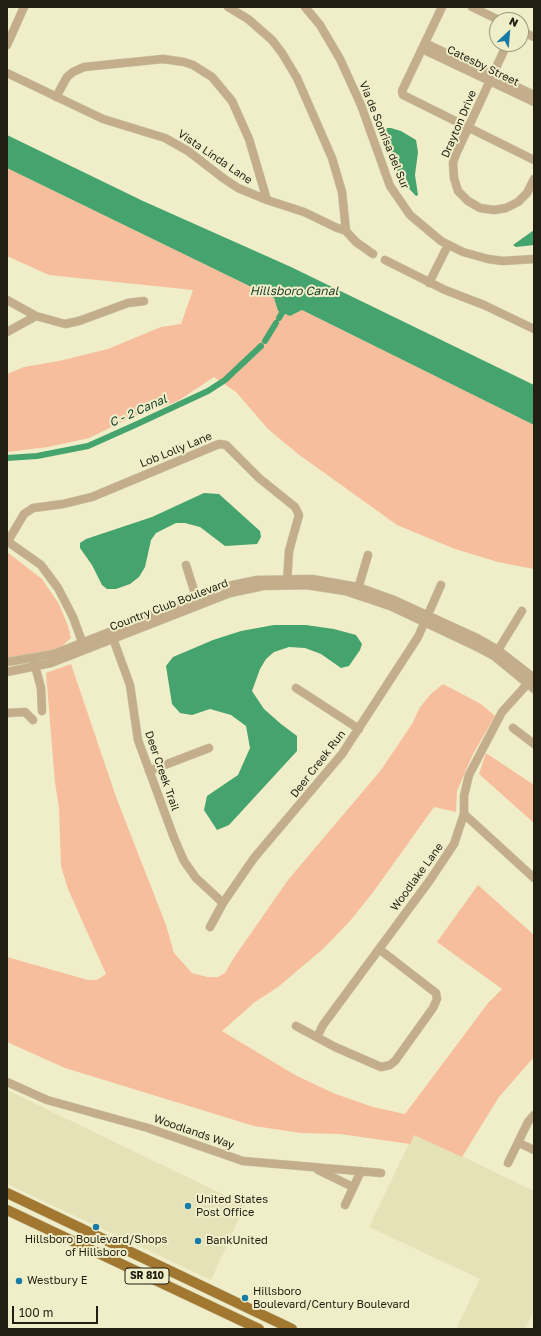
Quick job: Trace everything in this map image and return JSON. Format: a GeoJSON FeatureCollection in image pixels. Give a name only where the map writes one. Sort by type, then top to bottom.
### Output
{"type":"FeatureCollection","features":[{"type":"Feature","properties":{"kind":"main road","name":"SR 810"},"geometry":{"type":"LineString","coordinates":[[7,1193],[292,1329]]}},
{"type":"Feature","properties":{"kind":"main road","name":"SR 810"},"geometry":{"type":"LineString","coordinates":[[7,1210],[258,1329]]}},
{"type":"Feature","properties":{"kind":"main road"},"geometry":{"type":"LineString","coordinates":[[107,1257],[123,1257],[131,1252]]}},
{"type":"Feature","properties":{"kind":"main road"},"geometry":{"type":"LineString","coordinates":[[128,1267],[135,1262],[145,1259]]}},
{"type":"Feature","properties":{"kind":"street"},"geometry":{"type":"LineString","coordinates":[[7,45],[24,7]]}},
{"type":"Feature","properties":{"kind":"street"},"geometry":{"type":"LineString","coordinates":[[228,7],[248,19],[272,40],[282,53],[297,78],[332,158],[342,192],[346,231]]}},
{"type":"Feature","properties":{"kind":"street","name":"Via de Sonrisa del Sur"},"geometry":{"type":"LineString","coordinates":[[305,7],[328,38],[350,80],[371,130],[384,172],[398,199],[417,223],[448,245],[463,252],[488,259],[518,261],[534,259]]}},
{"type":"Feature","properties":{"kind":"street"},"geometry":{"type":"LineString","coordinates":[[442,7],[402,91],[403,95],[534,160]]}},
{"type":"Feature","properties":{"kind":"street"},"geometry":{"type":"LineString","coordinates":[[472,7],[489,15]]}},
{"type":"Feature","properties":{"kind":"street","name":"Catesby Street"},"geometry":{"type":"LineString","coordinates":[[424,46],[534,102]]}},
{"type":"Feature","properties":{"kind":"street","name":"Drayton Drive"},"geometry":{"type":"LineString","coordinates":[[503,52],[456,154],[453,173],[458,191],[468,201],[485,209],[506,208],[522,199],[534,179]]}},
{"type":"Feature","properties":{"kind":"street"},"geometry":{"type":"LineString","coordinates":[[56,97],[67,78],[73,72],[84,67],[163,59],[193,65],[212,77],[232,101],[250,139],[267,200]]}},
{"type":"Feature","properties":{"kind":"street","name":"Vista Linda Lane"},"geometry":{"type":"LineString","coordinates":[[7,73],[103,119],[165,138],[188,151],[228,182],[267,200],[304,212],[346,231],[356,242],[373,254]]}},
{"type":"Feature","properties":{"kind":"street","name":"Catesby Street"},"geometry":{"type":"LineString","coordinates":[[491,79],[534,95]]}},
{"type":"Feature","properties":{"kind":"street"},"geometry":{"type":"LineString","coordinates":[[429,283],[448,245]]}},
{"type":"Feature","properties":{"kind":"street"},"geometry":{"type":"LineString","coordinates":[[385,260],[429,283],[484,305],[534,329]]}},
{"type":"Feature","properties":{"kind":"street"},"geometry":{"type":"LineString","coordinates":[[7,300],[36,316],[65,324],[79,321],[128,303],[144,301]]}},
{"type":"Feature","properties":{"kind":"street"},"geometry":{"type":"LineString","coordinates":[[7,332],[36,316]]}},
{"type":"Feature","properties":{"kind":"street","name":"Lob Lolly Lane"},"geometry":{"type":"LineString","coordinates":[[7,541],[24,514],[33,508],[63,504],[92,497],[218,444],[226,445],[259,478],[295,507],[299,515],[289,551],[287,582]]}},
{"type":"Feature","properties":{"kind":"street"},"geometry":{"type":"LineString","coordinates":[[7,541],[41,565],[58,588],[84,646]]}},
{"type":"Feature","properties":{"kind":"street"},"geometry":{"type":"LineString","coordinates":[[357,590],[368,555]]}},
{"type":"Feature","properties":{"kind":"street"},"geometry":{"type":"LineString","coordinates":[[186,565],[197,600]]}},
{"type":"Feature","properties":{"kind":"street","name":"Country Club Boulevard"},"geometry":{"type":"LineString","coordinates":[[7,672],[35,667],[235,584],[325,580],[357,590],[390,606],[425,618],[496,653],[532,682]]}},
{"type":"Feature","properties":{"kind":"street","name":"Deer Creek Run"},"geometry":{"type":"LineString","coordinates":[[210,927],[223,903],[254,858],[342,754],[359,729],[418,637],[441,584]]}},
{"type":"Feature","properties":{"kind":"street"},"geometry":{"type":"LineString","coordinates":[[496,653],[522,611]]}},
{"type":"Feature","properties":{"kind":"street","name":"Deer Creek Trail"},"geometry":{"type":"LineString","coordinates":[[112,634],[130,685],[136,729],[149,771],[184,861],[196,878],[223,903]]}},
{"type":"Feature","properties":{"kind":"street","name":"Country Club Boulevard"},"geometry":{"type":"LineString","coordinates":[[7,662],[33,659],[84,646]]}},
{"type":"Feature","properties":{"kind":"street"},"geometry":{"type":"LineString","coordinates":[[33,659],[41,688],[42,710]]}},
{"type":"Feature","properties":{"kind":"street","name":"Woodlake Lane"},"geometry":{"type":"LineString","coordinates":[[317,1037],[323,1025],[454,844],[464,814],[464,796],[471,770],[502,712],[532,682]]}},
{"type":"Feature","properties":{"kind":"street"},"geometry":{"type":"LineString","coordinates":[[296,688],[359,729]]}},
{"type":"Feature","properties":{"kind":"street"},"geometry":{"type":"LineString","coordinates":[[7,713],[25,712],[33,720]]}},
{"type":"Feature","properties":{"kind":"street"},"geometry":{"type":"LineString","coordinates":[[513,728],[534,744]]}},
{"type":"Feature","properties":{"kind":"street"},"geometry":{"type":"LineString","coordinates":[[149,771],[209,748]]}},
{"type":"Feature","properties":{"kind":"street"},"geometry":{"type":"LineString","coordinates":[[464,814],[534,878]]}},
{"type":"Feature","properties":{"kind":"street"},"geometry":{"type":"LineString","coordinates":[[296,1026],[335,1047],[381,1066],[390,1065],[395,1061],[433,1008],[437,999],[436,993],[432,989],[379,949]]}},
{"type":"Feature","properties":{"kind":"street","name":"Woodlands Way"},"geometry":{"type":"LineString","coordinates":[[7,1082],[47,1100],[148,1128],[243,1161],[381,1173]]}},
{"type":"Feature","properties":{"kind":"street"},"geometry":{"type":"LineString","coordinates":[[508,1163],[528,1122],[534,1115]]}},
{"type":"Feature","properties":{"kind":"street"},"geometry":{"type":"LineString","coordinates":[[518,1143],[534,1150]]}},
{"type":"Feature","properties":{"kind":"street"},"geometry":{"type":"LineString","coordinates":[[312,1167],[353,1187]]}},
{"type":"Feature","properties":{"kind":"street"},"geometry":{"type":"LineString","coordinates":[[345,1205],[361,1171]]}},
{"type":"Feature","properties":{"kind":"shaded area"},"geometry":{"type":"Polygon","coordinates":[[[7,168],[274,298],[278,311],[290,316],[302,310],[534,425],[534,569],[498,562],[455,549],[397,525],[298,454],[268,429],[236,392],[214,377],[178,401],[132,417],[89,438],[48,447],[7,452],[7,374],[24,367],[59,361],[108,349],[161,327],[181,324],[193,290],[49,275],[7,256],[7,168]]]}},
{"type":"Feature","properties":{"kind":"shaded area"},"geometry":{"type":"Polygon","coordinates":[[[7,552],[42,579],[59,604],[71,638],[59,649],[7,658],[7,552]]]}},
{"type":"Feature","properties":{"kind":"shaded area"},"geometry":{"type":"Polygon","coordinates":[[[71,664],[116,797],[166,925],[174,953],[192,973],[207,977],[218,977],[225,973],[233,959],[288,880],[381,770],[412,724],[420,707],[431,694],[443,684],[481,704],[495,716],[473,754],[457,791],[456,812],[434,807],[374,891],[350,921],[323,949],[278,987],[255,1002],[222,1031],[295,1075],[333,1093],[373,1107],[405,1114],[488,1003],[502,989],[437,942],[478,885],[534,935],[534,1057],[499,1097],[462,1157],[414,1135],[410,1144],[340,1134],[301,1133],[254,1126],[65,1068],[7,1042],[7,957],[88,980],[97,980],[106,974],[68,889],[61,866],[59,807],[55,783],[46,673],[71,664]]]}},
{"type":"Feature","properties":{"kind":"shaded area"},"geometry":{"type":"Polygon","coordinates":[[[486,753],[534,785],[534,823],[479,774],[486,753]]]}},
{"type":"Feature","properties":{"kind":"shaded area"},"geometry":{"type":"Polygon","coordinates":[[[7,1090],[245,1205],[211,1280],[7,1184],[7,1090]]]}},
{"type":"Feature","properties":{"kind":"shaded area"},"geometry":{"type":"Polygon","coordinates":[[[414,1133],[534,1191],[534,1310],[525,1329],[456,1329],[480,1279],[369,1227],[414,1133]]]}},
{"type":"Feature","properties":{"kind":"water"},"geometry":{"type":"Polygon","coordinates":[[[387,128],[401,131],[416,140],[418,152],[415,175],[418,195],[416,196],[400,179],[384,132],[387,128]]]}},
{"type":"Feature","properties":{"kind":"water","name":"Hillsboro Canal"},"geometry":{"type":"Polygon","coordinates":[[[7,135],[143,201],[291,267],[534,385],[534,425],[302,310],[290,316],[278,311],[274,298],[7,168],[7,135]]]}},
{"type":"Feature","properties":{"kind":"water"},"geometry":{"type":"Polygon","coordinates":[[[534,230],[534,245],[516,247],[513,245],[534,230]]]}},
{"type":"Feature","properties":{"kind":"water"},"geometry":{"type":"Polygon","coordinates":[[[204,493],[219,494],[260,531],[261,537],[257,544],[225,546],[200,527],[185,523],[176,523],[156,533],[151,540],[145,567],[139,577],[130,584],[116,589],[107,589],[102,585],[92,565],[80,548],[80,543],[86,539],[152,517],[204,493]]]}},
{"type":"Feature","properties":{"kind":"water"},"geometry":{"type":"Polygon","coordinates":[[[274,625],[306,625],[334,629],[356,635],[362,644],[360,650],[349,666],[341,668],[321,654],[305,648],[289,647],[274,652],[266,659],[260,669],[252,691],[264,709],[297,736],[297,751],[229,825],[217,830],[204,810],[207,796],[238,775],[250,748],[246,726],[231,715],[210,709],[192,715],[180,713],[172,704],[166,666],[173,657],[213,640],[241,631],[274,625]]]}},
{"type":"Feature","properties":{"kind":"waterway"},"geometry":{"type":"LineString","coordinates":[[279,318],[286,306]]}},
{"type":"Feature","properties":{"kind":"waterway","name":"C - 2 Canal"},"geometry":{"type":"LineString","coordinates":[[265,341],[276,323]]}},
{"type":"Feature","properties":{"kind":"waterway","name":"C - 2 Canal"},"geometry":{"type":"LineString","coordinates":[[7,458],[37,456],[88,446],[208,391],[225,380],[261,346]]}},
{"type":"Feature","properties":{"kind":"place","name":"United States Post Office"},"geometry":{"type":"Point","coordinates":[188,1206]}},
{"type":"Feature","properties":{"kind":"place","name":"Hillsboro Boulevard/Shops of Hillsboro"},"geometry":{"type":"Point","coordinates":[96,1227]}},
{"type":"Feature","properties":{"kind":"place","name":"BankUnited"},"geometry":{"type":"Point","coordinates":[198,1241]}},
{"type":"Feature","properties":{"kind":"place","name":"Westbury E"},"geometry":{"type":"Point","coordinates":[19,1281]}},
{"type":"Feature","properties":{"kind":"place","name":"Hillsboro Boulevard/Century Boulevard"},"geometry":{"type":"Point","coordinates":[245,1298]}}]}
